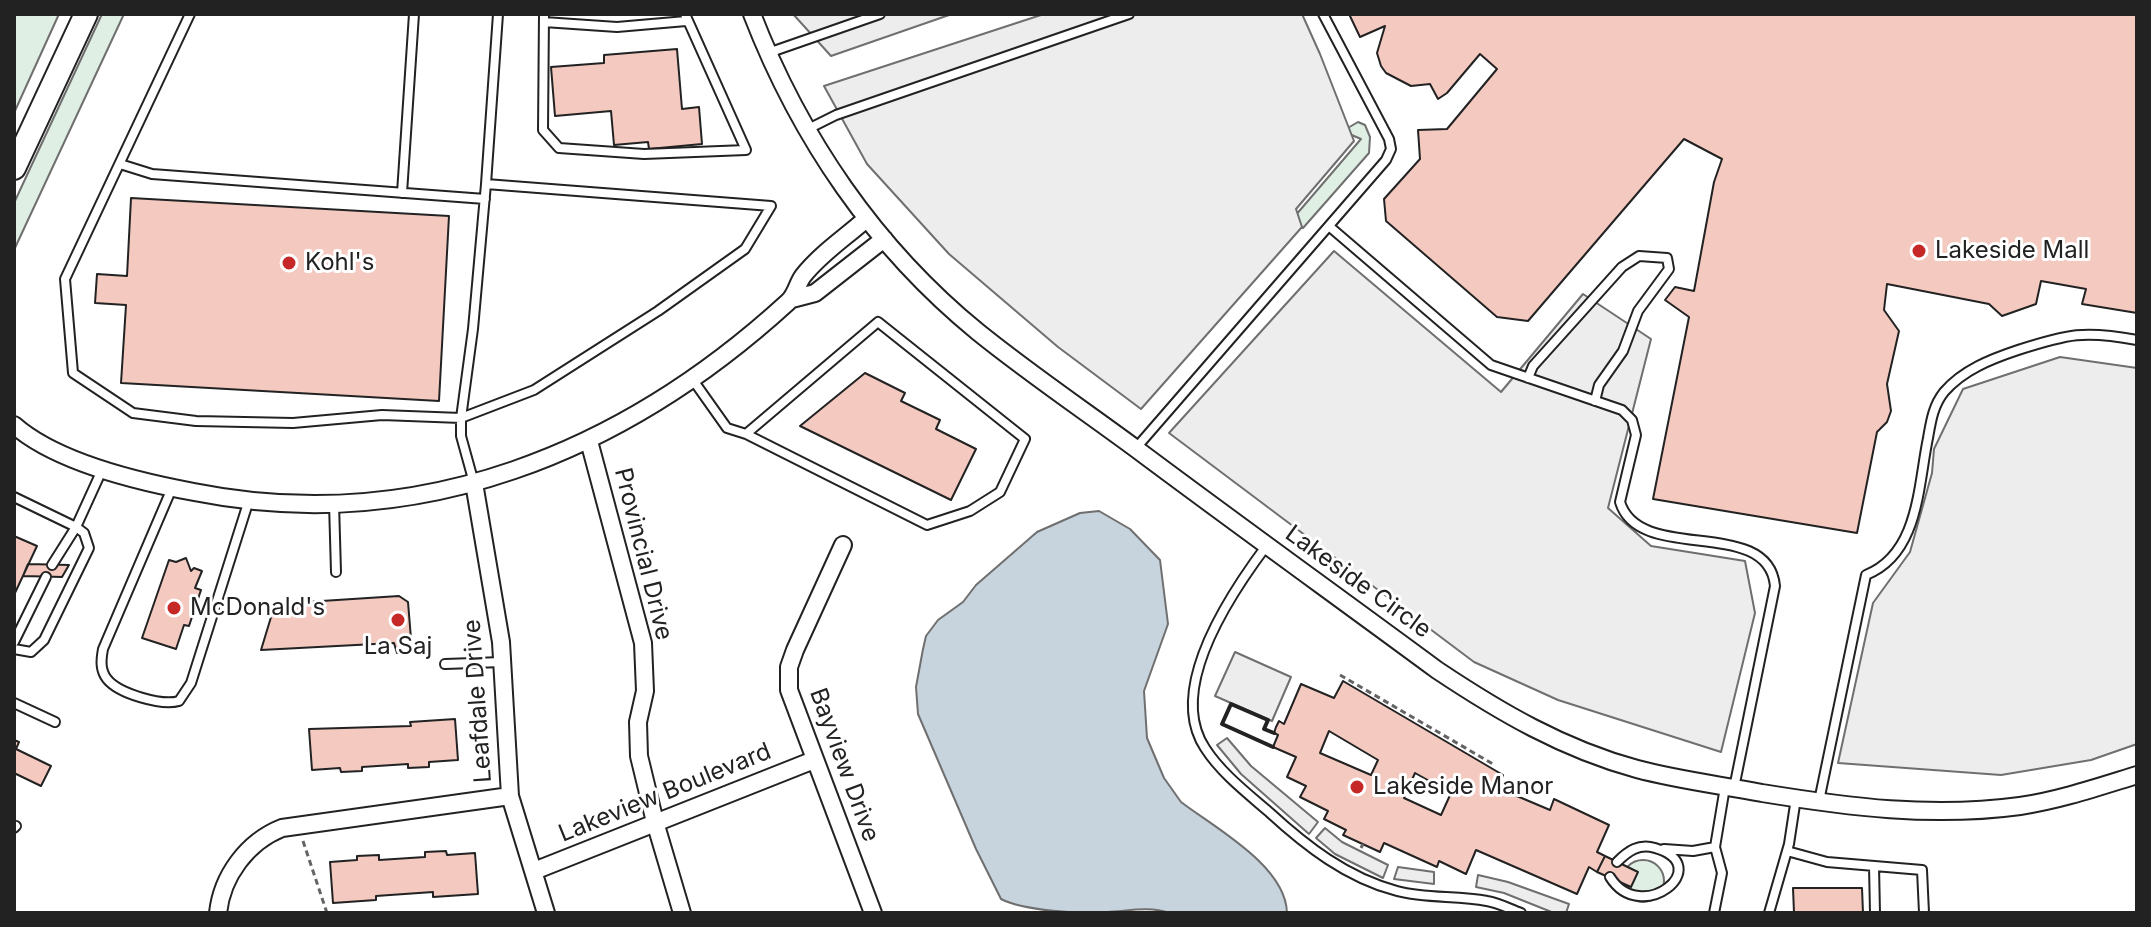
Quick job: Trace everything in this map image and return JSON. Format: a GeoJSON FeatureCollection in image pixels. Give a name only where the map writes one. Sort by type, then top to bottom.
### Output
{"type":"FeatureCollection","features":[{"type":"Feature","properties":{"kind":"main road"},"geometry":{"type":"LineString","coordinates":[[14,168],[84,16]]}},
{"type":"Feature","properties":{"kind":"street","name":"Lakeside Circle"},"geometry":{"type":"LineString","coordinates":[[752,14],[806,130],[866,219],[938,297],[977,331],[1437,670],[1520,722],[1612,762],[1663,776],[1818,803],[1910,812],[1977,810],[2068,797],[2137,775]]}},
{"type":"Feature","properties":{"kind":"street"},"geometry":{"type":"LineString","coordinates":[[792,299],[802,277],[866,219]]}},
{"type":"Feature","properties":{"kind":"street"},"geometry":{"type":"LineString","coordinates":[[18,431],[103,468],[172,488],[249,500],[334,503],[411,496],[474,483],[537,463],[589,441],[645,411],[693,380],[792,299],[815,293],[884,239]]}},
{"type":"Feature","properties":{"kind":"street","name":"Provincial Drive"},"geometry":{"type":"LineString","coordinates":[[589,441],[643,643],[645,691],[638,722],[639,756],[682,913]]}},
{"type":"Feature","properties":{"kind":"street","name":"Leafdale Drive"},"geometry":{"type":"LineString","coordinates":[[474,483],[501,642],[510,796],[546,913]]}},
{"type":"Feature","properties":{"kind":"street","name":"Bayview Drive"},"geometry":{"type":"LineString","coordinates":[[843,545],[789,667],[789,690],[873,913]]}},
{"type":"Feature","properties":{"kind":"street","name":"Lakeview Boulevard"},"geometry":{"type":"LineString","coordinates":[[534,871],[814,760]]}},
{"type":"Feature","properties":{"kind":"street"},"geometry":{"type":"LineString","coordinates":[[218,913],[223,886],[266,834],[298,826],[510,796]]}},
{"type":"Feature","properties":{"kind":"lane"},"geometry":{"type":"LineString","coordinates":[[190,14],[65,279],[73,373],[133,413],[196,421],[293,423],[382,415],[461,418],[534,390],[658,311],[745,249],[771,206],[486,184]]}},
{"type":"Feature","properties":{"kind":"lane"},"geometry":{"type":"LineString","coordinates":[[402,193],[414,14]]}},
{"type":"Feature","properties":{"kind":"lane"},"geometry":{"type":"LineString","coordinates":[[474,483],[461,436],[461,418],[485,199],[498,14]]}},
{"type":"Feature","properties":{"kind":"lane"},"geometry":{"type":"LineString","coordinates":[[768,54],[880,14]]}},
{"type":"Feature","properties":{"kind":"lane"},"geometry":{"type":"LineString","coordinates":[[806,130],[836,115],[1129,14]]}},
{"type":"Feature","properties":{"kind":"lane"},"geometry":{"type":"LineString","coordinates":[[1135,448],[1381,169],[1391,149],[1378,115],[1323,14]]}},
{"type":"Feature","properties":{"kind":"lane"},"geometry":{"type":"LineString","coordinates":[[686,17],[746,150],[644,154],[559,148],[543,130],[544,18],[617,27],[686,17]]}},
{"type":"Feature","properties":{"kind":"lane"},"geometry":{"type":"LineString","coordinates":[[120,164],[152,174],[485,199]]}},
{"type":"Feature","properties":{"kind":"lane"},"geometry":{"type":"LineString","coordinates":[[1330,227],[1477,356],[1500,370],[1622,410],[1632,420],[1636,435],[1620,502],[1628,519],[1651,531],[1745,549],[1764,560],[1774,576],[1773,597],[1715,847],[1722,873],[1714,913]]}},
{"type":"Feature","properties":{"kind":"lane"},"geometry":{"type":"LineString","coordinates":[[1528,378],[1533,366],[1622,267],[1639,256],[1667,258],[1669,269],[1638,311],[1623,351],[1599,385],[1595,401]]}},
{"type":"Feature","properties":{"kind":"lane"},"geometry":{"type":"LineString","coordinates":[[693,380],[727,428],[746,434],[927,525],[970,511],[1000,492],[1025,439],[878,322],[746,434]]}},
{"type":"Feature","properties":{"kind":"lane"},"geometry":{"type":"LineString","coordinates":[[1818,803],[1866,575],[1892,560],[1906,538],[1932,414],[1943,394],[1976,367],[2055,338],[2080,333],[2137,340]]}},
{"type":"Feature","properties":{"kind":"lane"},"geometry":{"type":"LineString","coordinates":[[52,565],[76,527],[103,468]]}},
{"type":"Feature","properties":{"kind":"lane"},"geometry":{"type":"LineString","coordinates":[[172,488],[101,660],[103,671],[115,686],[161,703],[179,701],[191,683],[249,500]]}},
{"type":"Feature","properties":{"kind":"lane"},"geometry":{"type":"LineString","coordinates":[[14,497],[76,527],[84,533],[89,548],[44,640],[31,652],[14,649]]}},
{"type":"Feature","properties":{"kind":"lane"},"geometry":{"type":"LineString","coordinates":[[334,503],[336,572]]}},
{"type":"Feature","properties":{"kind":"lane"},"geometry":{"type":"LineString","coordinates":[[1267,545],[1229,603],[1200,664],[1193,696],[1194,724],[1204,747],[1221,768],[1290,832],[1352,875],[1398,891],[1487,901],[1521,913]]}},
{"type":"Feature","properties":{"kind":"lane"},"geometry":{"type":"LineString","coordinates":[[14,642],[46,577]]}},
{"type":"Feature","properties":{"kind":"lane"},"geometry":{"type":"LineString","coordinates":[[445,664],[502,662]]}},
{"type":"Feature","properties":{"kind":"lane"},"geometry":{"type":"LineString","coordinates":[[14,703],[55,722]]}},
{"type":"Feature","properties":{"kind":"lane"},"geometry":{"type":"LineString","coordinates":[[1769,913],[1787,851],[1796,798]]}},
{"type":"Feature","properties":{"kind":"lane"},"geometry":{"type":"LineString","coordinates":[[1617,862],[1639,847],[1693,851],[1715,847]]}},
{"type":"Feature","properties":{"kind":"lane"},"geometry":{"type":"LineString","coordinates":[[1660,849],[1675,864],[1679,875]]}},
{"type":"Feature","properties":{"kind":"lane"},"geometry":{"type":"LineString","coordinates":[[1675,896],[1682,861],[1693,851]]}},
{"type":"Feature","properties":{"kind":"lane"},"geometry":{"type":"LineString","coordinates":[[1787,851],[1827,862],[1922,870],[1924,913]]}},
{"type":"Feature","properties":{"kind":"lane"},"geometry":{"type":"LineString","coordinates":[[1874,866],[1875,913]]}},
{"type":"Feature","properties":{"kind":"lane"},"geometry":{"type":"LineString","coordinates":[[1610,877],[1619,898]]}},
{"type":"Feature","properties":{"kind":"path"},"geometry":{"type":"LineString","coordinates":[[1340,675],[1493,764]]}},
{"type":"Feature","properties":{"kind":"path"},"geometry":{"type":"LineString","coordinates":[[298,826],[327,913]]}},
{"type":"Feature","properties":{"kind":"green space"},"geometry":{"type":"Polygon","coordinates":[[[14,14],[59,14],[14,113],[14,14]]]}},
{"type":"Feature","properties":{"kind":"green space"},"geometry":{"type":"Polygon","coordinates":[[[102,14],[124,14],[14,250],[14,203],[102,14]]]}},
{"type":"Feature","properties":{"kind":"green space"},"geometry":{"type":"Polygon","coordinates":[[[1358,122],[1365,125],[1370,137],[1369,153],[1303,228],[1289,223],[1361,139],[1347,133],[1346,129],[1358,122]]]}},
{"type":"Feature","properties":{"kind":"green space"},"geometry":{"type":"Polygon","coordinates":[[[1643,860],[1658,866],[1664,881],[1658,896],[1643,902],[1628,896],[1622,881],[1628,866],[1643,860]]]}},
{"type":"Feature","properties":{"kind":"shaded area"},"geometry":{"type":"Polygon","coordinates":[[[793,14],[952,14],[831,56],[793,14]]]}},
{"type":"Feature","properties":{"kind":"shaded area"},"geometry":{"type":"Polygon","coordinates":[[[1044,14],[1302,14],[1354,141],[1296,209],[1302,227],[1141,409],[1058,347],[949,254],[867,164],[824,86],[1044,14]]]}},
{"type":"Feature","properties":{"kind":"shaded area"},"geometry":{"type":"Polygon","coordinates":[[[1334,251],[1501,392],[1583,294],[1651,339],[1608,508],[1651,546],[1745,561],[1755,613],[1721,752],[1558,700],[1474,662],[1169,433],[1334,251]]]}},
{"type":"Feature","properties":{"kind":"shaded area"},"geometry":{"type":"Polygon","coordinates":[[[2060,357],[2137,368],[2137,744],[2091,760],[2001,775],[1838,763],[1873,603],[1910,552],[1932,473],[1934,449],[1963,389],[2060,357]]]}},
{"type":"Feature","properties":{"kind":"shaded area"},"geometry":{"type":"Polygon","coordinates":[[[1099,511],[1130,529],[1160,560],[1168,624],[1144,691],[1147,738],[1164,778],[1181,802],[1262,864],[1284,896],[1287,913],[1170,913],[1146,909],[1083,912],[1024,906],[1001,899],[976,849],[918,714],[916,687],[926,636],[938,620],[963,602],[976,585],[1037,532],[1080,513],[1099,511]]]}},
{"type":"Feature","properties":{"kind":"shaded area"},"geometry":{"type":"Polygon","coordinates":[[[1235,652],[1291,677],[1272,721],[1215,696],[1235,652]]]}},
{"type":"Feature","properties":{"kind":"shaded area"},"geometry":{"type":"Polygon","coordinates":[[[1227,738],[1251,766],[1318,822],[1309,834],[1241,774],[1217,745],[1227,738]]]}},
{"type":"Feature","properties":{"kind":"shaded area"},"geometry":{"type":"Polygon","coordinates":[[[1325,828],[1342,842],[1388,865],[1383,878],[1335,854],[1316,838],[1325,828]]]}},
{"type":"Feature","properties":{"kind":"shaded area"},"geometry":{"type":"Polygon","coordinates":[[[1398,867],[1434,872],[1434,884],[1394,879],[1398,867]]]}},
{"type":"Feature","properties":{"kind":"shaded area"},"geometry":{"type":"Polygon","coordinates":[[[1478,875],[1508,882],[1569,904],[1566,913],[1554,913],[1504,893],[1476,887],[1478,875]]]}},
{"type":"Feature","properties":{"kind":"building","name":"Lakeside Mall"},"geometry":{"type":"Polygon","coordinates":[[[1349,14],[2137,14],[2137,313],[2082,304],[2086,289],[2041,281],[2036,304],[2002,316],[1989,304],[1887,284],[1884,310],[1899,331],[1887,384],[1891,411],[1887,422],[1877,432],[1857,533],[1653,499],[1689,317],[1665,300],[1675,287],[1694,291],[1714,182],[1722,159],[1684,139],[1528,321],[1497,317],[1386,221],[1384,199],[1420,159],[1418,130],[1447,129],[1497,69],[1480,54],[1447,93],[1438,99],[1430,84],[1411,86],[1386,73],[1377,53],[1385,26],[1360,37],[1349,14]]]}},
{"type":"Feature","properties":{"kind":"building"},"geometry":{"type":"Polygon","coordinates":[[[677,49],[682,109],[699,107],[702,144],[649,149],[648,142],[614,145],[611,111],[555,116],[551,67],[604,63],[604,55],[677,49]]]}},
{"type":"Feature","properties":{"kind":"building"},"geometry":{"type":"Polygon","coordinates":[[[131,198],[449,216],[439,401],[121,383],[126,305],[95,303],[97,274],[127,276],[131,198]]]}},
{"type":"Feature","properties":{"kind":"building"},"geometry":{"type":"Polygon","coordinates":[[[865,373],[905,393],[901,401],[940,420],[936,429],[976,449],[951,500],[800,426],[865,373]]]}},
{"type":"Feature","properties":{"kind":"building"},"geometry":{"type":"Polygon","coordinates":[[[14,536],[37,546],[14,595],[14,536]]]}},
{"type":"Feature","properties":{"kind":"building","name":"McDonald's"},"geometry":{"type":"Polygon","coordinates":[[[186,558],[191,571],[194,568],[202,571],[195,588],[201,590],[189,626],[184,625],[176,649],[142,638],[169,560],[176,562],[186,558]]]}},
{"type":"Feature","properties":{"kind":"building"},"geometry":{"type":"Polygon","coordinates":[[[28,564],[69,565],[62,577],[23,576],[28,564]]]}},
{"type":"Feature","properties":{"kind":"building"},"geometry":{"type":"Polygon","coordinates":[[[399,596],[408,602],[412,651],[397,653],[394,643],[261,650],[275,604],[399,596]]]}},
{"type":"Feature","properties":{"kind":"building","name":"Lakeside Manor"},"geometry":{"type":"Polygon","coordinates":[[[1343,681],[1503,775],[1498,788],[1550,810],[1554,799],[1609,825],[1597,852],[1605,856],[1597,872],[1589,867],[1577,894],[1476,850],[1466,874],[1439,861],[1437,867],[1384,843],[1380,852],[1343,835],[1346,830],[1324,819],[1328,811],[1300,797],[1306,786],[1287,777],[1296,757],[1273,747],[1278,735],[1274,733],[1276,727],[1279,721],[1284,724],[1301,684],[1334,698],[1343,681]],[[1329,731],[1320,753],[1371,775],[1378,760],[1329,731]],[[1415,773],[1404,798],[1441,815],[1451,793],[1415,773]]]}},
{"type":"Feature","properties":{"kind":"building"},"geometry":{"type":"Polygon","coordinates":[[[455,719],[458,760],[429,762],[429,767],[408,768],[408,764],[362,767],[362,771],[341,772],[340,768],[312,770],[309,729],[411,726],[410,722],[455,719]]]}},
{"type":"Feature","properties":{"kind":"building"},"geometry":{"type":"Polygon","coordinates":[[[14,740],[19,742],[16,749],[51,766],[41,786],[14,773],[14,740]]]}},
{"type":"Feature","properties":{"kind":"building"},"geometry":{"type":"Polygon","coordinates":[[[446,851],[447,855],[475,853],[478,894],[433,897],[433,892],[333,903],[330,862],[357,860],[357,856],[379,855],[379,860],[425,857],[425,852],[446,851]]]}},
{"type":"Feature","properties":{"kind":"building"},"geometry":{"type":"Polygon","coordinates":[[[1605,856],[1638,872],[1631,887],[1597,872],[1605,856]]]}},
{"type":"Feature","properties":{"kind":"building"},"geometry":{"type":"Polygon","coordinates":[[[1793,888],[1862,888],[1863,913],[1794,913],[1793,888]]]}},
{"type":"Feature","properties":{"kind":"wall"},"geometry":{"type":"LineString","coordinates":[[1273,747],[1222,724],[1231,704],[1268,720],[1264,729],[1274,733]]}},
{"type":"Feature","properties":{"kind":"place","name":"Lakeside Mall"},"geometry":{"type":"Point","coordinates":[1919,251]}},
{"type":"Feature","properties":{"kind":"place","name":"Kohl's"},"geometry":{"type":"Point","coordinates":[289,263]}},
{"type":"Feature","properties":{"kind":"place","name":"McDonald's"},"geometry":{"type":"Point","coordinates":[174,608]}},
{"type":"Feature","properties":{"kind":"place","name":"La Saj"},"geometry":{"type":"Point","coordinates":[398,620]}},
{"type":"Feature","properties":{"kind":"place","name":"Lakeside Manor"},"geometry":{"type":"Point","coordinates":[1357,787]}}]}
